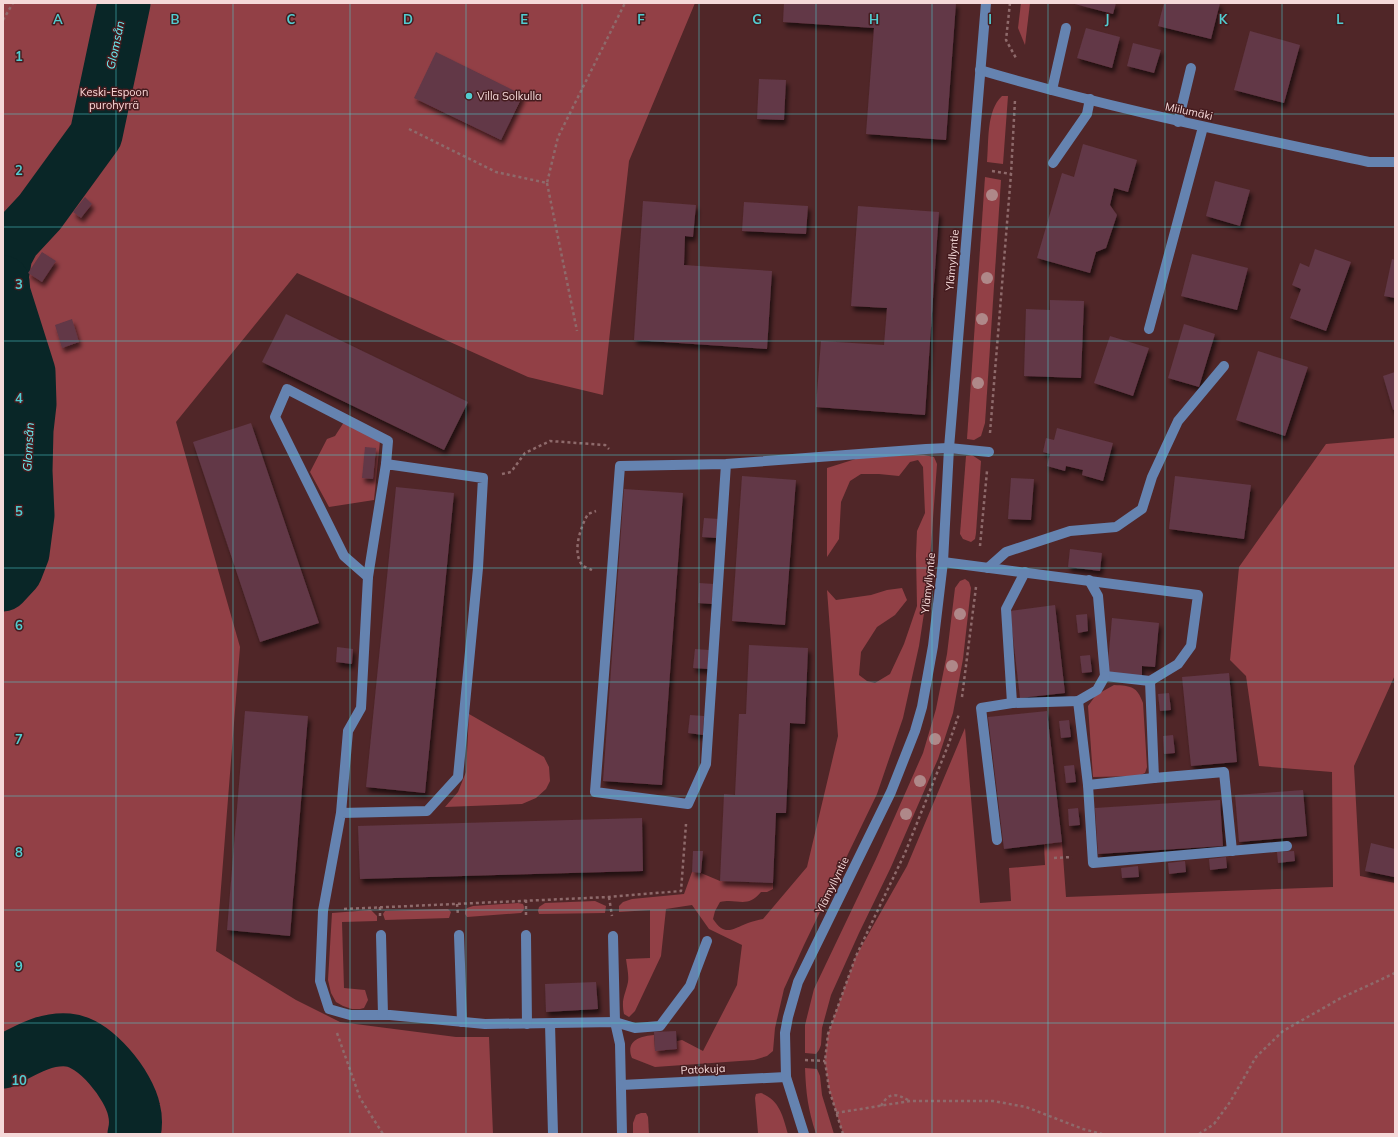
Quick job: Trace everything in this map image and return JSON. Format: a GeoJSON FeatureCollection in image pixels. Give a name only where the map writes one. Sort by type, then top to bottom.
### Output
{"type":"FeatureCollection","features":[{"type":"Feature","properties":{"kind":"street","name":"Ylämyllyntie"},"geometry":{"type":"LineString","coordinates":[[804,1134],[786,1078],[785,1033],[794,993],[891,792],[922,707],[933,646],[943,562],[949,448],[986,3]]}},
{"type":"Feature","properties":{"kind":"street"},"geometry":{"type":"LineString","coordinates":[[1052,90],[1066,28]]}},
{"type":"Feature","properties":{"kind":"street"},"geometry":{"type":"LineString","coordinates":[[1178,122],[1191,68]]}},
{"type":"Feature","properties":{"kind":"street","name":"Miilumäki"},"geometry":{"type":"LineString","coordinates":[[980,70],[1178,122],[1203,126],[1369,162],[1395,162]]}},
{"type":"Feature","properties":{"kind":"street"},"geometry":{"type":"LineString","coordinates":[[1053,163],[1087,114],[1090,99]]}},
{"type":"Feature","properties":{"kind":"street"},"geometry":{"type":"LineString","coordinates":[[1149,329],[1203,126]]}},
{"type":"Feature","properties":{"kind":"street"},"geometry":{"type":"LineString","coordinates":[[988,568],[1006,552],[1070,531],[1116,527],[1142,509],[1152,478],[1178,421],[1224,366]]}},
{"type":"Feature","properties":{"kind":"street"},"geometry":{"type":"LineString","coordinates":[[368,577],[344,556],[275,417],[287,389],[388,441],[386,464],[368,577],[361,708],[348,731],[341,813],[323,911],[320,981],[329,1009],[350,1015],[383,1015],[485,1024],[615,1022],[635,1028],[660,1026],[690,986],[707,941]]}},
{"type":"Feature","properties":{"kind":"street"},"geometry":{"type":"LineString","coordinates":[[726,464],[706,764],[688,804],[595,792],[620,466],[726,464],[949,448],[989,452]]}},
{"type":"Feature","properties":{"kind":"street"},"geometry":{"type":"LineString","coordinates":[[341,813],[427,811],[458,777],[478,568],[483,478],[386,464]]}},
{"type":"Feature","properties":{"kind":"street"},"geometry":{"type":"LineString","coordinates":[[943,562],[1198,595],[1191,646],[1178,664],[1150,681],[1105,676]]}},
{"type":"Feature","properties":{"kind":"street"},"geometry":{"type":"LineString","coordinates":[[1012,703],[1006,609],[1025,572]]}},
{"type":"Feature","properties":{"kind":"street"},"geometry":{"type":"LineString","coordinates":[[997,840],[981,708],[1012,703],[1078,701],[1097,690],[1105,676],[1098,596],[1089,580]]}},
{"type":"Feature","properties":{"kind":"street"},"geometry":{"type":"LineString","coordinates":[[1150,681],[1154,778]]}},
{"type":"Feature","properties":{"kind":"street"},"geometry":{"type":"LineString","coordinates":[[1078,701],[1088,785],[1093,863],[1287,846]]}},
{"type":"Feature","properties":{"kind":"street"},"geometry":{"type":"LineString","coordinates":[[1088,785],[1224,772],[1232,851]]}},
{"type":"Feature","properties":{"kind":"street"},"geometry":{"type":"LineString","coordinates":[[381,935],[383,1015]]}},
{"type":"Feature","properties":{"kind":"street"},"geometry":{"type":"LineString","coordinates":[[459,935],[462,1022]]}},
{"type":"Feature","properties":{"kind":"street"},"geometry":{"type":"LineString","coordinates":[[526,935],[527,1024]]}},
{"type":"Feature","properties":{"kind":"street"},"geometry":{"type":"LineString","coordinates":[[613,936],[615,1022],[620,1044],[622,1134]]}},
{"type":"Feature","properties":{"kind":"street"},"geometry":{"type":"LineString","coordinates":[[550,1024],[553,1134]]}},
{"type":"Feature","properties":{"kind":"street","name":"Patokuja"},"geometry":{"type":"LineString","coordinates":[[621,1085],[786,1078]]}},
{"type":"Feature","properties":{"kind":"path"},"geometry":{"type":"LineString","coordinates":[[3,20],[13,3]]}},
{"type":"Feature","properties":{"kind":"path"},"geometry":{"type":"LineString","coordinates":[[577,331],[548,183],[558,137],[625,3]]}},
{"type":"Feature","properties":{"kind":"path"},"geometry":{"type":"LineString","coordinates":[[410,129],[496,172],[548,183]]}},
{"type":"Feature","properties":{"kind":"path"},"geometry":{"type":"LineString","coordinates":[[483,478],[511,472],[525,454],[550,441],[605,446],[617,455],[620,466]]}},
{"type":"Feature","properties":{"kind":"path"},"geometry":{"type":"LineString","coordinates":[[612,572],[596,572],[583,566],[578,555],[578,542],[582,526],[588,514],[599,510],[617,509]]}},
{"type":"Feature","properties":{"kind":"path"},"geometry":{"type":"LineString","coordinates":[[342,909],[609,897],[681,891],[688,804]]}},
{"type":"Feature","properties":{"kind":"path"},"geometry":{"type":"LineString","coordinates":[[843,1134],[829,1089],[825,1061],[828,1034],[856,956],[906,853]]}},
{"type":"Feature","properties":{"kind":"path"},"geometry":{"type":"LineString","coordinates":[[1199,1134],[1214,1124],[1230,1102],[1256,1057],[1283,1031],[1341,998],[1395,973]]}},
{"type":"Feature","properties":{"kind":"path"},"geometry":{"type":"LineString","coordinates":[[329,1009],[360,1098],[383,1134]]}},
{"type":"Feature","properties":{"kind":"path"},"geometry":{"type":"LineString","coordinates":[[804,1060],[825,1061]]}},
{"type":"Feature","properties":{"kind":"path"},"geometry":{"type":"LineString","coordinates":[[881,1106],[887,1097],[893,1095],[899,1095],[910,1101]]}},
{"type":"Feature","properties":{"kind":"path"},"geometry":{"type":"LineString","coordinates":[[836,1113],[910,1101],[993,1101],[1026,1107],[1083,1129],[1102,1134]]}},
{"type":"Feature","properties":{"kind":"green space","name":"Keski-Espoon purohyrrä"},"geometry":{"type":"Polygon","coordinates":[[[3,3],[695,3],[629,161],[603,395],[528,377],[297,273],[176,422],[240,647],[216,951],[296,1000],[340,1022],[456,1037],[489,1037],[493,1134],[3,1134],[3,3]]]}},
{"type":"Feature","properties":{"kind":"green space"},"geometry":{"type":"Polygon","coordinates":[[[1021,3],[1030,3],[1025,45],[1018,28],[1021,3]]]}},
{"type":"Feature","properties":{"kind":"green space"},"geometry":{"type":"Polygon","coordinates":[[[1002,96],[1008,96],[1003,164],[987,162],[988,136],[991,118],[997,102],[1002,96]]]}},
{"type":"Feature","properties":{"kind":"green space"},"geometry":{"type":"Polygon","coordinates":[[[985,177],[1001,180],[985,423],[981,436],[974,440],[967,439],[985,177]]]}},
{"type":"Feature","properties":{"kind":"green space"},"geometry":{"type":"Polygon","coordinates":[[[344,422],[380,441],[374,500],[329,507],[310,472],[327,439],[335,436],[344,422]]]}},
{"type":"Feature","properties":{"kind":"green space"},"geometry":{"type":"Polygon","coordinates":[[[1395,438],[1395,675],[1354,766],[1360,876],[1395,883],[1395,1134],[843,1134],[829,1089],[825,1061],[828,1034],[856,956],[907,866],[965,728],[980,903],[1011,901],[1009,868],[1045,865],[1044,844],[1062,842],[1066,897],[1333,887],[1332,772],[1259,766],[1246,676],[1230,660],[1239,567],[1326,444],[1395,438]]]}},
{"type":"Feature","properties":{"kind":"green space"},"geometry":{"type":"Polygon","coordinates":[[[924,455],[934,457],[937,464],[928,587],[919,646],[903,718],[877,794],[784,989],[775,1028],[773,1051],[767,1056],[754,1060],[655,1067],[632,1058],[630,1052],[632,1044],[635,1040],[654,1035],[655,1050],[677,1049],[677,1041],[682,1040],[703,1051],[737,985],[742,945],[709,929],[692,905],[666,909],[661,956],[635,1011],[629,1017],[624,1014],[623,1005],[628,979],[626,959],[650,958],[650,910],[619,912],[619,906],[623,902],[632,899],[684,894],[692,872],[701,873],[720,881],[773,883],[773,889],[767,892],[761,892],[747,902],[720,902],[713,919],[721,928],[729,930],[763,919],[807,867],[838,736],[827,590],[836,600],[871,595],[887,590],[902,588],[907,600],[895,615],[877,627],[861,652],[859,675],[867,681],[875,683],[890,674],[904,644],[917,606],[917,531],[925,513],[923,467],[918,460],[910,462],[899,476],[861,474],[850,481],[841,502],[839,539],[827,557],[827,468],[862,457],[924,455]]]}},
{"type":"Feature","properties":{"kind":"green space"},"geometry":{"type":"Polygon","coordinates":[[[972,455],[981,461],[976,533],[975,539],[971,542],[963,539],[960,534],[966,456],[972,455]]]}},
{"type":"Feature","properties":{"kind":"green space"},"geometry":{"type":"Polygon","coordinates":[[[965,579],[969,582],[971,588],[963,659],[953,713],[938,759],[891,867],[831,995],[822,1028],[821,1045],[819,1050],[816,1054],[805,1053],[805,1025],[814,989],[876,859],[923,753],[936,709],[947,654],[955,588],[960,581],[965,579]]]}},
{"type":"Feature","properties":{"kind":"green space"},"geometry":{"type":"Polygon","coordinates":[[[1114,685],[1133,688],[1141,697],[1143,703],[1147,767],[1145,773],[1138,776],[1093,777],[1088,706],[1096,695],[1114,685]]]}},
{"type":"Feature","properties":{"kind":"green space"},"geometry":{"type":"Polygon","coordinates":[[[469,714],[544,757],[549,767],[550,781],[546,789],[536,798],[522,804],[445,807],[458,792],[466,772],[469,714]]]}},
{"type":"Feature","properties":{"kind":"green space"},"geometry":{"type":"Polygon","coordinates":[[[595,901],[606,906],[605,913],[539,914],[538,911],[539,907],[545,903],[595,901]]]}},
{"type":"Feature","properties":{"kind":"green space"},"geometry":{"type":"Polygon","coordinates":[[[518,903],[524,905],[524,909],[521,913],[467,917],[465,914],[467,908],[473,906],[518,903]]]}},
{"type":"Feature","properties":{"kind":"green space"},"geometry":{"type":"Polygon","coordinates":[[[448,909],[451,912],[449,918],[385,920],[383,914],[385,911],[448,909]]]}},
{"type":"Feature","properties":{"kind":"green space"},"geometry":{"type":"Polygon","coordinates":[[[371,910],[377,916],[377,921],[342,922],[344,988],[365,990],[368,1000],[364,1008],[352,1009],[336,1002],[331,993],[328,980],[332,913],[371,910]]]}},
{"type":"Feature","properties":{"kind":"green space"},"geometry":{"type":"Polygon","coordinates":[[[805,1068],[817,1069],[820,1076],[822,1095],[834,1134],[816,1134],[808,1101],[805,1068]]]}},
{"type":"Feature","properties":{"kind":"green space"},"geometry":{"type":"Polygon","coordinates":[[[761,1093],[773,1100],[777,1105],[788,1134],[744,1134],[758,1133],[755,1098],[756,1094],[761,1093]]]}},
{"type":"Feature","properties":{"kind":"green space"},"geometry":{"type":"Polygon","coordinates":[[[646,1113],[648,1117],[649,1134],[633,1134],[633,1123],[636,1115],[646,1113]]]}},
{"type":"Feature","properties":{"kind":"building"},"geometry":{"type":"Polygon","coordinates":[[[784,3],[956,3],[946,140],[866,134],[874,28],[783,22],[784,3]]]}},
{"type":"Feature","properties":{"kind":"building"},"geometry":{"type":"Polygon","coordinates":[[[1071,3],[1116,3],[1113,14],[1071,3]]]}},
{"type":"Feature","properties":{"kind":"building"},"geometry":{"type":"Polygon","coordinates":[[[1164,3],[1220,3],[1211,39],[1158,26],[1164,3]]]}},
{"type":"Feature","properties":{"kind":"building"},"geometry":{"type":"Polygon","coordinates":[[[1086,28],[1120,37],[1112,68],[1077,58],[1086,28]]]}},
{"type":"Feature","properties":{"kind":"building"},"geometry":{"type":"Polygon","coordinates":[[[1250,31],[1300,45],[1284,103],[1234,90],[1250,31]]]}},
{"type":"Feature","properties":{"kind":"building"},"geometry":{"type":"Polygon","coordinates":[[[1133,43],[1161,50],[1154,73],[1127,66],[1133,43]]]}},
{"type":"Feature","properties":{"kind":"building","name":"Villa Solkulla"},"geometry":{"type":"Polygon","coordinates":[[[436,52],[523,95],[501,140],[414,98],[436,52]]]}},
{"type":"Feature","properties":{"kind":"building"},"geometry":{"type":"Polygon","coordinates":[[[759,79],[786,80],[784,120],[757,119],[759,79]]]}},
{"type":"Feature","properties":{"kind":"building"},"geometry":{"type":"Polygon","coordinates":[[[1083,144],[1137,160],[1128,192],[1114,188],[1110,205],[1117,215],[1106,248],[1096,252],[1090,273],[1037,258],[1062,173],[1074,177],[1083,144]]]}},
{"type":"Feature","properties":{"kind":"building"},"geometry":{"type":"Polygon","coordinates":[[[1215,181],[1250,190],[1240,226],[1206,216],[1215,181]]]}},
{"type":"Feature","properties":{"kind":"building"},"geometry":{"type":"Polygon","coordinates":[[[85,197],[92,204],[81,218],[73,212],[85,197]]]}},
{"type":"Feature","properties":{"kind":"building"},"geometry":{"type":"Polygon","coordinates":[[[643,201],[696,205],[693,237],[685,236],[684,265],[772,271],[767,349],[634,340],[643,201]]]}},
{"type":"Feature","properties":{"kind":"building"},"geometry":{"type":"Polygon","coordinates":[[[744,202],[808,206],[806,234],[742,231],[744,202]]]}},
{"type":"Feature","properties":{"kind":"building"},"geometry":{"type":"Polygon","coordinates":[[[858,206],[939,212],[925,415],[816,407],[821,341],[884,345],[887,308],[851,306],[858,206]]]}},
{"type":"Feature","properties":{"kind":"building"},"geometry":{"type":"Polygon","coordinates":[[[1315,249],[1351,262],[1326,331],[1290,318],[1301,289],[1292,285],[1300,263],[1309,267],[1315,249]]]}},
{"type":"Feature","properties":{"kind":"building"},"geometry":{"type":"Polygon","coordinates":[[[42,252],[56,261],[42,282],[28,273],[42,252]]]}},
{"type":"Feature","properties":{"kind":"building"},"geometry":{"type":"Polygon","coordinates":[[[1192,254],[1248,268],[1237,310],[1181,296],[1192,254]]]}},
{"type":"Feature","properties":{"kind":"building"},"geometry":{"type":"Polygon","coordinates":[[[1392,259],[1395,260],[1395,298],[1384,296],[1392,259]]]}},
{"type":"Feature","properties":{"kind":"building"},"geometry":{"type":"Polygon","coordinates":[[[1050,300],[1084,301],[1081,378],[1024,376],[1026,309],[1050,310],[1050,300]]]}},
{"type":"Feature","properties":{"kind":"building"},"geometry":{"type":"Polygon","coordinates":[[[286,314],[468,402],[444,450],[262,362],[286,314]]]}},
{"type":"Feature","properties":{"kind":"building"},"geometry":{"type":"Polygon","coordinates":[[[72,319],[79,342],[62,348],[55,325],[72,319]]]}},
{"type":"Feature","properties":{"kind":"building"},"geometry":{"type":"Polygon","coordinates":[[[1184,324],[1215,334],[1199,387],[1168,378],[1184,324]]]}},
{"type":"Feature","properties":{"kind":"building"},"geometry":{"type":"Polygon","coordinates":[[[1110,336],[1149,348],[1133,396],[1094,383],[1110,336]]]}},
{"type":"Feature","properties":{"kind":"building"},"geometry":{"type":"Polygon","coordinates":[[[1258,351],[1308,367],[1285,436],[1236,420],[1258,351]]]}},
{"type":"Feature","properties":{"kind":"building"},"geometry":{"type":"Polygon","coordinates":[[[1395,372],[1395,409],[1393,410],[1383,376],[1395,372]]]}},
{"type":"Feature","properties":{"kind":"building"},"geometry":{"type":"Polygon","coordinates":[[[251,423],[319,623],[260,642],[193,442],[251,423]]]}},
{"type":"Feature","properties":{"kind":"building"},"geometry":{"type":"Polygon","coordinates":[[[1057,428],[1113,443],[1103,481],[1082,475],[1083,470],[1066,466],[1065,471],[1047,466],[1050,454],[1043,452],[1046,438],[1054,440],[1057,428]]]}},
{"type":"Feature","properties":{"kind":"building"},"geometry":{"type":"Polygon","coordinates":[[[365,447],[376,448],[373,479],[362,478],[365,447]]]}},
{"type":"Feature","properties":{"kind":"building"},"geometry":{"type":"Polygon","coordinates":[[[742,476],[796,480],[785,625],[732,621],[742,476]]]}},
{"type":"Feature","properties":{"kind":"building"},"geometry":{"type":"Polygon","coordinates":[[[1175,476],[1251,485],[1244,539],[1169,529],[1175,476]]]}},
{"type":"Feature","properties":{"kind":"building"},"geometry":{"type":"Polygon","coordinates":[[[1011,478],[1034,479],[1031,520],[1008,519],[1011,478]]]}},
{"type":"Feature","properties":{"kind":"building"},"geometry":{"type":"Polygon","coordinates":[[[396,487],[454,493],[425,793],[366,787],[396,487]]]}},
{"type":"Feature","properties":{"kind":"building"},"geometry":{"type":"Polygon","coordinates":[[[624,489],[683,493],[662,785],[603,781],[624,489]]]}},
{"type":"Feature","properties":{"kind":"building"},"geometry":{"type":"Polygon","coordinates":[[[704,518],[719,519],[717,538],[702,537],[704,518]]]}},
{"type":"Feature","properties":{"kind":"building"},"geometry":{"type":"Polygon","coordinates":[[[1070,549],[1102,553],[1100,571],[1068,567],[1070,549]]]}},
{"type":"Feature","properties":{"kind":"building"},"geometry":{"type":"Polygon","coordinates":[[[699,583],[714,584],[712,604],[698,603],[699,583]]]}},
{"type":"Feature","properties":{"kind":"building"},"geometry":{"type":"Polygon","coordinates":[[[1055,605],[1065,693],[1020,698],[1010,611],[1055,605]]]}},
{"type":"Feature","properties":{"kind":"building"},"geometry":{"type":"Polygon","coordinates":[[[1087,614],[1088,631],[1078,633],[1076,615],[1087,614]]]}},
{"type":"Feature","properties":{"kind":"building"},"geometry":{"type":"Polygon","coordinates":[[[1112,618],[1159,623],[1155,667],[1142,666],[1142,676],[1107,673],[1112,618]]]}},
{"type":"Feature","properties":{"kind":"building"},"geometry":{"type":"Polygon","coordinates":[[[749,645],[808,648],[805,724],[790,723],[786,813],[776,813],[773,883],[720,881],[724,794],[735,795],[739,714],[746,714],[749,645]]]}},
{"type":"Feature","properties":{"kind":"building"},"geometry":{"type":"Polygon","coordinates":[[[337,647],[353,649],[352,664],[336,662],[337,647]]]}},
{"type":"Feature","properties":{"kind":"building"},"geometry":{"type":"Polygon","coordinates":[[[695,649],[709,650],[708,669],[693,668],[695,649]]]}},
{"type":"Feature","properties":{"kind":"building"},"geometry":{"type":"Polygon","coordinates":[[[1090,655],[1092,672],[1082,673],[1080,656],[1090,655]]]}},
{"type":"Feature","properties":{"kind":"building"},"geometry":{"type":"Polygon","coordinates":[[[1229,673],[1237,762],[1191,766],[1182,677],[1229,673]]]}},
{"type":"Feature","properties":{"kind":"building"},"geometry":{"type":"Polygon","coordinates":[[[1169,693],[1171,710],[1160,711],[1158,694],[1169,693]]]}},
{"type":"Feature","properties":{"kind":"building"},"geometry":{"type":"Polygon","coordinates":[[[245,711],[308,716],[290,936],[227,930],[245,711]]]}},
{"type":"Feature","properties":{"kind":"building"},"geometry":{"type":"Polygon","coordinates":[[[1047,711],[1062,842],[1004,849],[988,717],[1047,711]]]}},
{"type":"Feature","properties":{"kind":"building"},"geometry":{"type":"Polygon","coordinates":[[[690,715],[704,716],[703,735],[688,733],[690,715]]]}},
{"type":"Feature","properties":{"kind":"building"},"geometry":{"type":"Polygon","coordinates":[[[1069,720],[1071,737],[1061,738],[1059,721],[1069,720]]]}},
{"type":"Feature","properties":{"kind":"building"},"geometry":{"type":"Polygon","coordinates":[[[1173,735],[1175,753],[1164,754],[1163,736],[1173,735]]]}},
{"type":"Feature","properties":{"kind":"building"},"geometry":{"type":"Polygon","coordinates":[[[1074,765],[1076,782],[1066,783],[1064,766],[1074,765]]]}},
{"type":"Feature","properties":{"kind":"building"},"geometry":{"type":"Polygon","coordinates":[[[1303,790],[1307,836],[1239,842],[1235,795],[1303,790]]]}},
{"type":"Feature","properties":{"kind":"building"},"geometry":{"type":"Polygon","coordinates":[[[1220,800],[1223,846],[1098,854],[1095,808],[1220,800]]]}},
{"type":"Feature","properties":{"kind":"building"},"geometry":{"type":"Polygon","coordinates":[[[1078,808],[1080,825],[1069,826],[1068,809],[1078,808]]]}},
{"type":"Feature","properties":{"kind":"building"},"geometry":{"type":"Polygon","coordinates":[[[642,818],[643,871],[360,879],[358,826],[642,818]]]}},
{"type":"Feature","properties":{"kind":"building"},"geometry":{"type":"Polygon","coordinates":[[[1371,843],[1395,849],[1394,877],[1365,871],[1371,843]]]}},
{"type":"Feature","properties":{"kind":"building"},"geometry":{"type":"Polygon","coordinates":[[[693,851],[703,851],[701,873],[692,872],[693,851]]]}},
{"type":"Feature","properties":{"kind":"building"},"geometry":{"type":"Polygon","coordinates":[[[1294,851],[1295,861],[1278,863],[1277,852],[1294,851]]]}},
{"type":"Feature","properties":{"kind":"building"},"geometry":{"type":"Polygon","coordinates":[[[1226,857],[1227,868],[1210,870],[1209,859],[1226,857]]]}},
{"type":"Feature","properties":{"kind":"building"},"geometry":{"type":"Polygon","coordinates":[[[1185,861],[1186,872],[1169,874],[1168,863],[1185,861]]]}},
{"type":"Feature","properties":{"kind":"building"},"geometry":{"type":"Polygon","coordinates":[[[1138,866],[1139,877],[1122,878],[1121,868],[1138,866]]]}},
{"type":"Feature","properties":{"kind":"building"},"geometry":{"type":"Polygon","coordinates":[[[596,982],[598,1009],[546,1012],[545,984],[596,982]]]}},
{"type":"Feature","properties":{"kind":"building"},"geometry":{"type":"Polygon","coordinates":[[[676,1031],[677,1049],[655,1051],[654,1032],[676,1031]]]}},
{"type":"Feature","properties":{"kind":"waterway","name":"Glomsån"},"geometry":{"type":"LineString","coordinates":[[3,272],[6,255],[14,240],[40,212],[96,135],[124,3]]}},
{"type":"Feature","properties":{"kind":"waterway","name":"Glomsån"},"geometry":{"type":"LineString","coordinates":[[3,282],[4,293],[29,372],[30,404],[27,430],[26,471],[28,515],[23,553],[16,571],[3,585]]}},
{"type":"Feature","properties":{"kind":"waterway","name":"Glomsån"},"geometry":{"type":"LineString","coordinates":[[3,1062],[34,1046],[51,1041],[68,1040],[89,1048],[99,1056],[118,1077],[131,1100],[136,1122],[134,1134]]}},
{"type":"Feature","properties":{"kind":"place","name":"Villa Solkulla"},"geometry":{"type":"Point","coordinates":[469,96]}}]}
